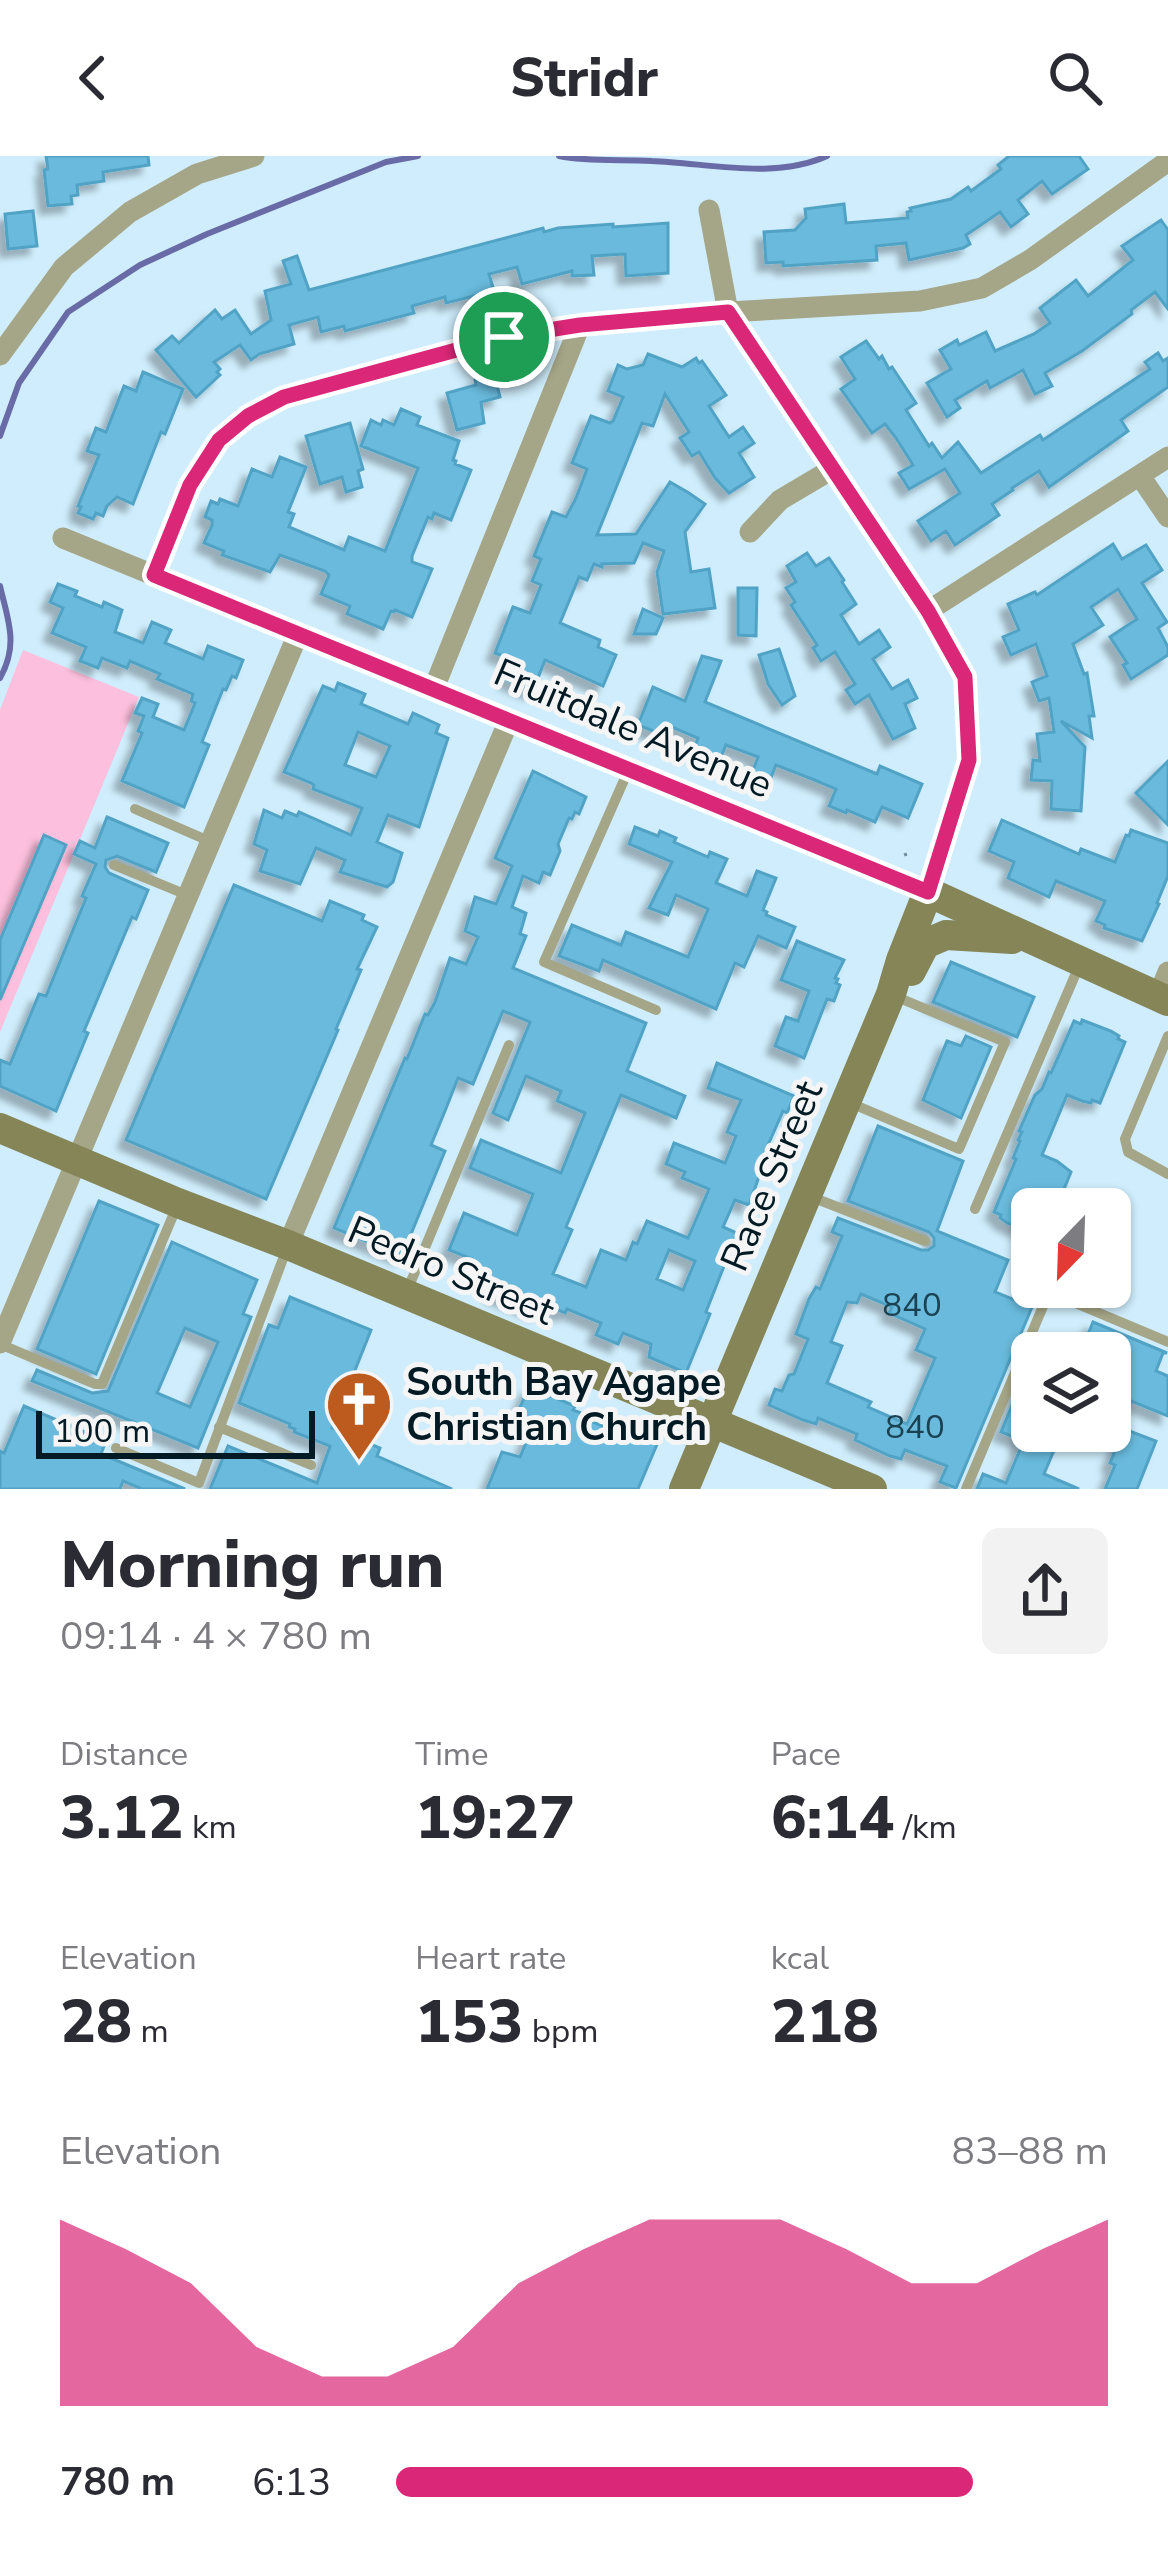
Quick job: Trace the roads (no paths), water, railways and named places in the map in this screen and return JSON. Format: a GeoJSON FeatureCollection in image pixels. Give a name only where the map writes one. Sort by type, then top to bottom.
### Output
{"type":"FeatureCollection","features":[{"type":"Feature","properties":{"kind":"street"},"geometry":{"type":"LineString","coordinates":[[0,355],[64,267],[130,212],[196,165],[254,156]]}},
{"type":"Feature","properties":{"kind":"street"},"geometry":{"type":"LineString","coordinates":[[154,575],[190,485],[219,440],[248,416],[284,397],[504,337],[580,325],[920,301],[982,288],[1030,260],[1168,161]]}},
{"type":"Feature","properties":{"kind":"street"},"geometry":{"type":"LineString","coordinates":[[709,211],[728,312],[928,611],[965,677],[969,760],[928,892]]}},
{"type":"Feature","properties":{"kind":"street"},"geometry":{"type":"LineString","coordinates":[[434,688],[580,325]]}},
{"type":"Feature","properties":{"kind":"street"},"geometry":{"type":"LineString","coordinates":[[928,611],[1168,457]]}},
{"type":"Feature","properties":{"kind":"street"},"geometry":{"type":"LineString","coordinates":[[750,532],[780,500],[834,468]]}},
{"type":"Feature","properties":{"kind":"street"},"geometry":{"type":"LineString","coordinates":[[1140,476],[1168,517]]}},
{"type":"Feature","properties":{"kind":"street","name":"Fruitdale Avenue"},"geometry":{"type":"LineString","coordinates":[[63,538],[928,892],[1080,963],[1164,990]]}},
{"type":"Feature","properties":{"kind":"street"},"geometry":{"type":"LineString","coordinates":[[0,1344],[298,634]]}},
{"type":"Feature","properties":{"kind":"street"},"geometry":{"type":"LineString","coordinates":[[288,1245],[509,720]]}},
{"type":"Feature","properties":{"kind":"street","name":"Race Street"},"geometry":{"type":"LineString","coordinates":[[684,1489],[891,994],[928,892]]}},
{"type":"Feature","properties":{"kind":"street"},"geometry":{"type":"LineString","coordinates":[[891,994],[916,966],[925,944],[946,935],[1039,943]]}},
{"type":"Feature","properties":{"kind":"street","name":"Pedro Street"},"geometry":{"type":"LineString","coordinates":[[0,1128],[872,1489]]}},
{"type":"Feature","properties":{"kind":"lane"},"geometry":{"type":"LineString","coordinates":[[628,771],[544,962],[656,1010]]}},
{"type":"Feature","properties":{"kind":"lane"},"geometry":{"type":"LineString","coordinates":[[135,809],[209,842]]}},
{"type":"Feature","properties":{"kind":"lane"},"geometry":{"type":"LineString","coordinates":[[114,865],[187,895]]}},
{"type":"Feature","properties":{"kind":"lane"},"geometry":{"type":"LineString","coordinates":[[975,1209],[1080,963]]}},
{"type":"Feature","properties":{"kind":"lane"},"geometry":{"type":"LineString","coordinates":[[844,1101],[959,1149],[1004,1042],[891,994]]}},
{"type":"Feature","properties":{"kind":"lane"},"geometry":{"type":"LineString","coordinates":[[1168,1036],[1125,1139],[1128,1152],[1168,1174]]}},
{"type":"Feature","properties":{"kind":"lane"},"geometry":{"type":"LineString","coordinates":[[406,1294],[509,1045]]}},
{"type":"Feature","properties":{"kind":"lane"},"geometry":{"type":"LineString","coordinates":[[806,1194],[925,1241]]}},
{"type":"Feature","properties":{"kind":"lane"},"geometry":{"type":"LineString","coordinates":[[0,1344],[102,1384],[178,1202]]}},
{"type":"Feature","properties":{"kind":"lane"},"geometry":{"type":"LineString","coordinates":[[199,1483],[288,1245]]}},
{"type":"Feature","properties":{"kind":"lane"},"geometry":{"type":"LineString","coordinates":[[966,1489],[1049,1292],[1168,1342]]}},
{"type":"Feature","properties":{"kind":"lane"},"geometry":{"type":"LineString","coordinates":[[219,1427],[311,1465]]}},
{"type":"Feature","properties":{"kind":"lane"},"geometry":{"type":"LineString","coordinates":[[116,1448],[214,1489]]}},
{"type":"Feature","properties":{"kind":"waterway"},"geometry":{"type":"LineString","coordinates":[[0,436],[19,383],[68,312],[140,265],[207,234],[386,162],[418,156]]}},
{"type":"Feature","properties":{"kind":"waterway"},"geometry":{"type":"LineString","coordinates":[[559,156],[763,169],[827,156]]}},
{"type":"Feature","properties":{"kind":"waterway"},"geometry":{"type":"LineString","coordinates":[[0,586],[10,643],[0,678]]}},
{"type":"Feature","properties":{"kind":"place","name":"South Bay Agape Christian Church"},"geometry":{"type":"Point","coordinates":[359,1463]}}]}
